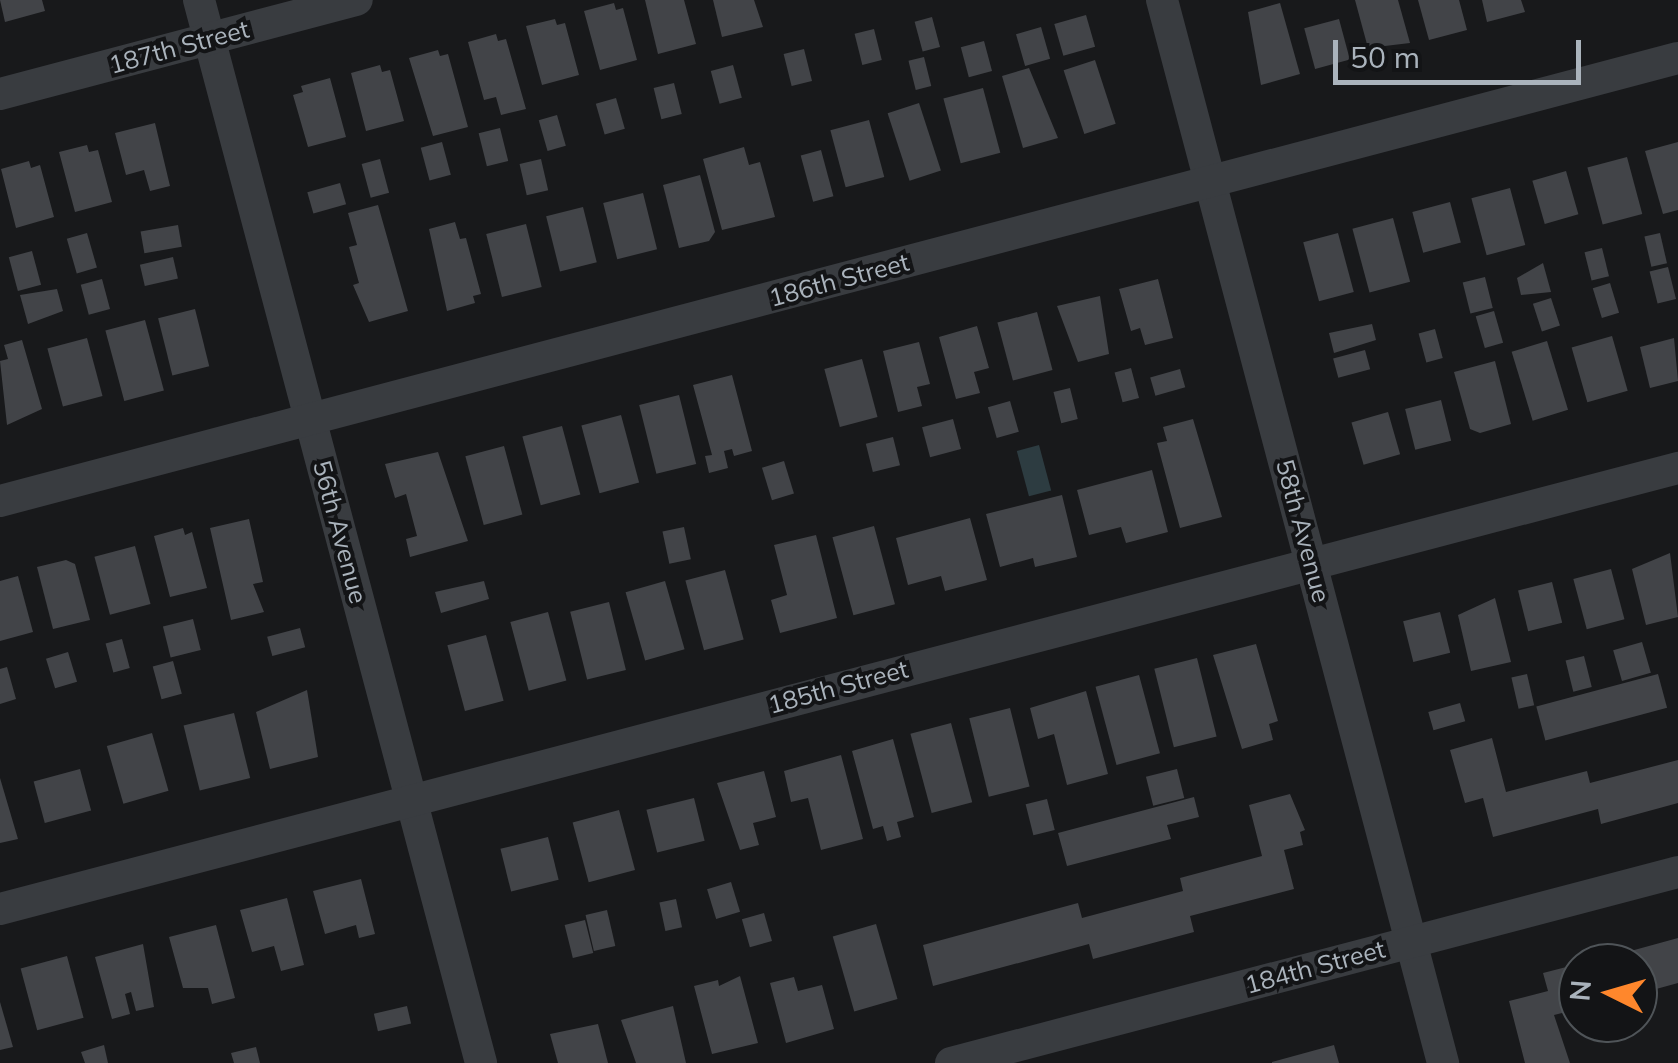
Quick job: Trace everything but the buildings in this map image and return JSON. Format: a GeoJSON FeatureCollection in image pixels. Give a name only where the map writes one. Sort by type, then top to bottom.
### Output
{"type":"FeatureCollection","features":[{"type":"Feature","properties":{"kind":"street","name":"56th Avenue"},"geometry":{"type":"LineString","coordinates":[[199,0],[481,1063]]}},
{"type":"Feature","properties":{"kind":"street","name":"187th Street"},"geometry":{"type":"LineString","coordinates":[[0,94],[358,0]]}},
{"type":"Feature","properties":{"kind":"street","name":"58th Avenue"},"geometry":{"type":"LineString","coordinates":[[1162,0],[1443,1063]]}},
{"type":"Feature","properties":{"kind":"street","name":"186th Street"},"geometry":{"type":"LineString","coordinates":[[0,502],[1678,58]]}},
{"type":"Feature","properties":{"kind":"street","name":"185th Street"},"geometry":{"type":"LineString","coordinates":[[0,909],[1311,561],[1678,468]]}},
{"type":"Feature","properties":{"kind":"street","name":"184th Street"},"geometry":{"type":"LineString","coordinates":[[951,1063],[1678,872]]}},
{"type":"Feature","properties":{"kind":"shaded area"},"geometry":{"type":"Polygon","coordinates":[[[1039,445],[1051,490],[1029,496],[1017,451],[1039,445]]]}}]}
